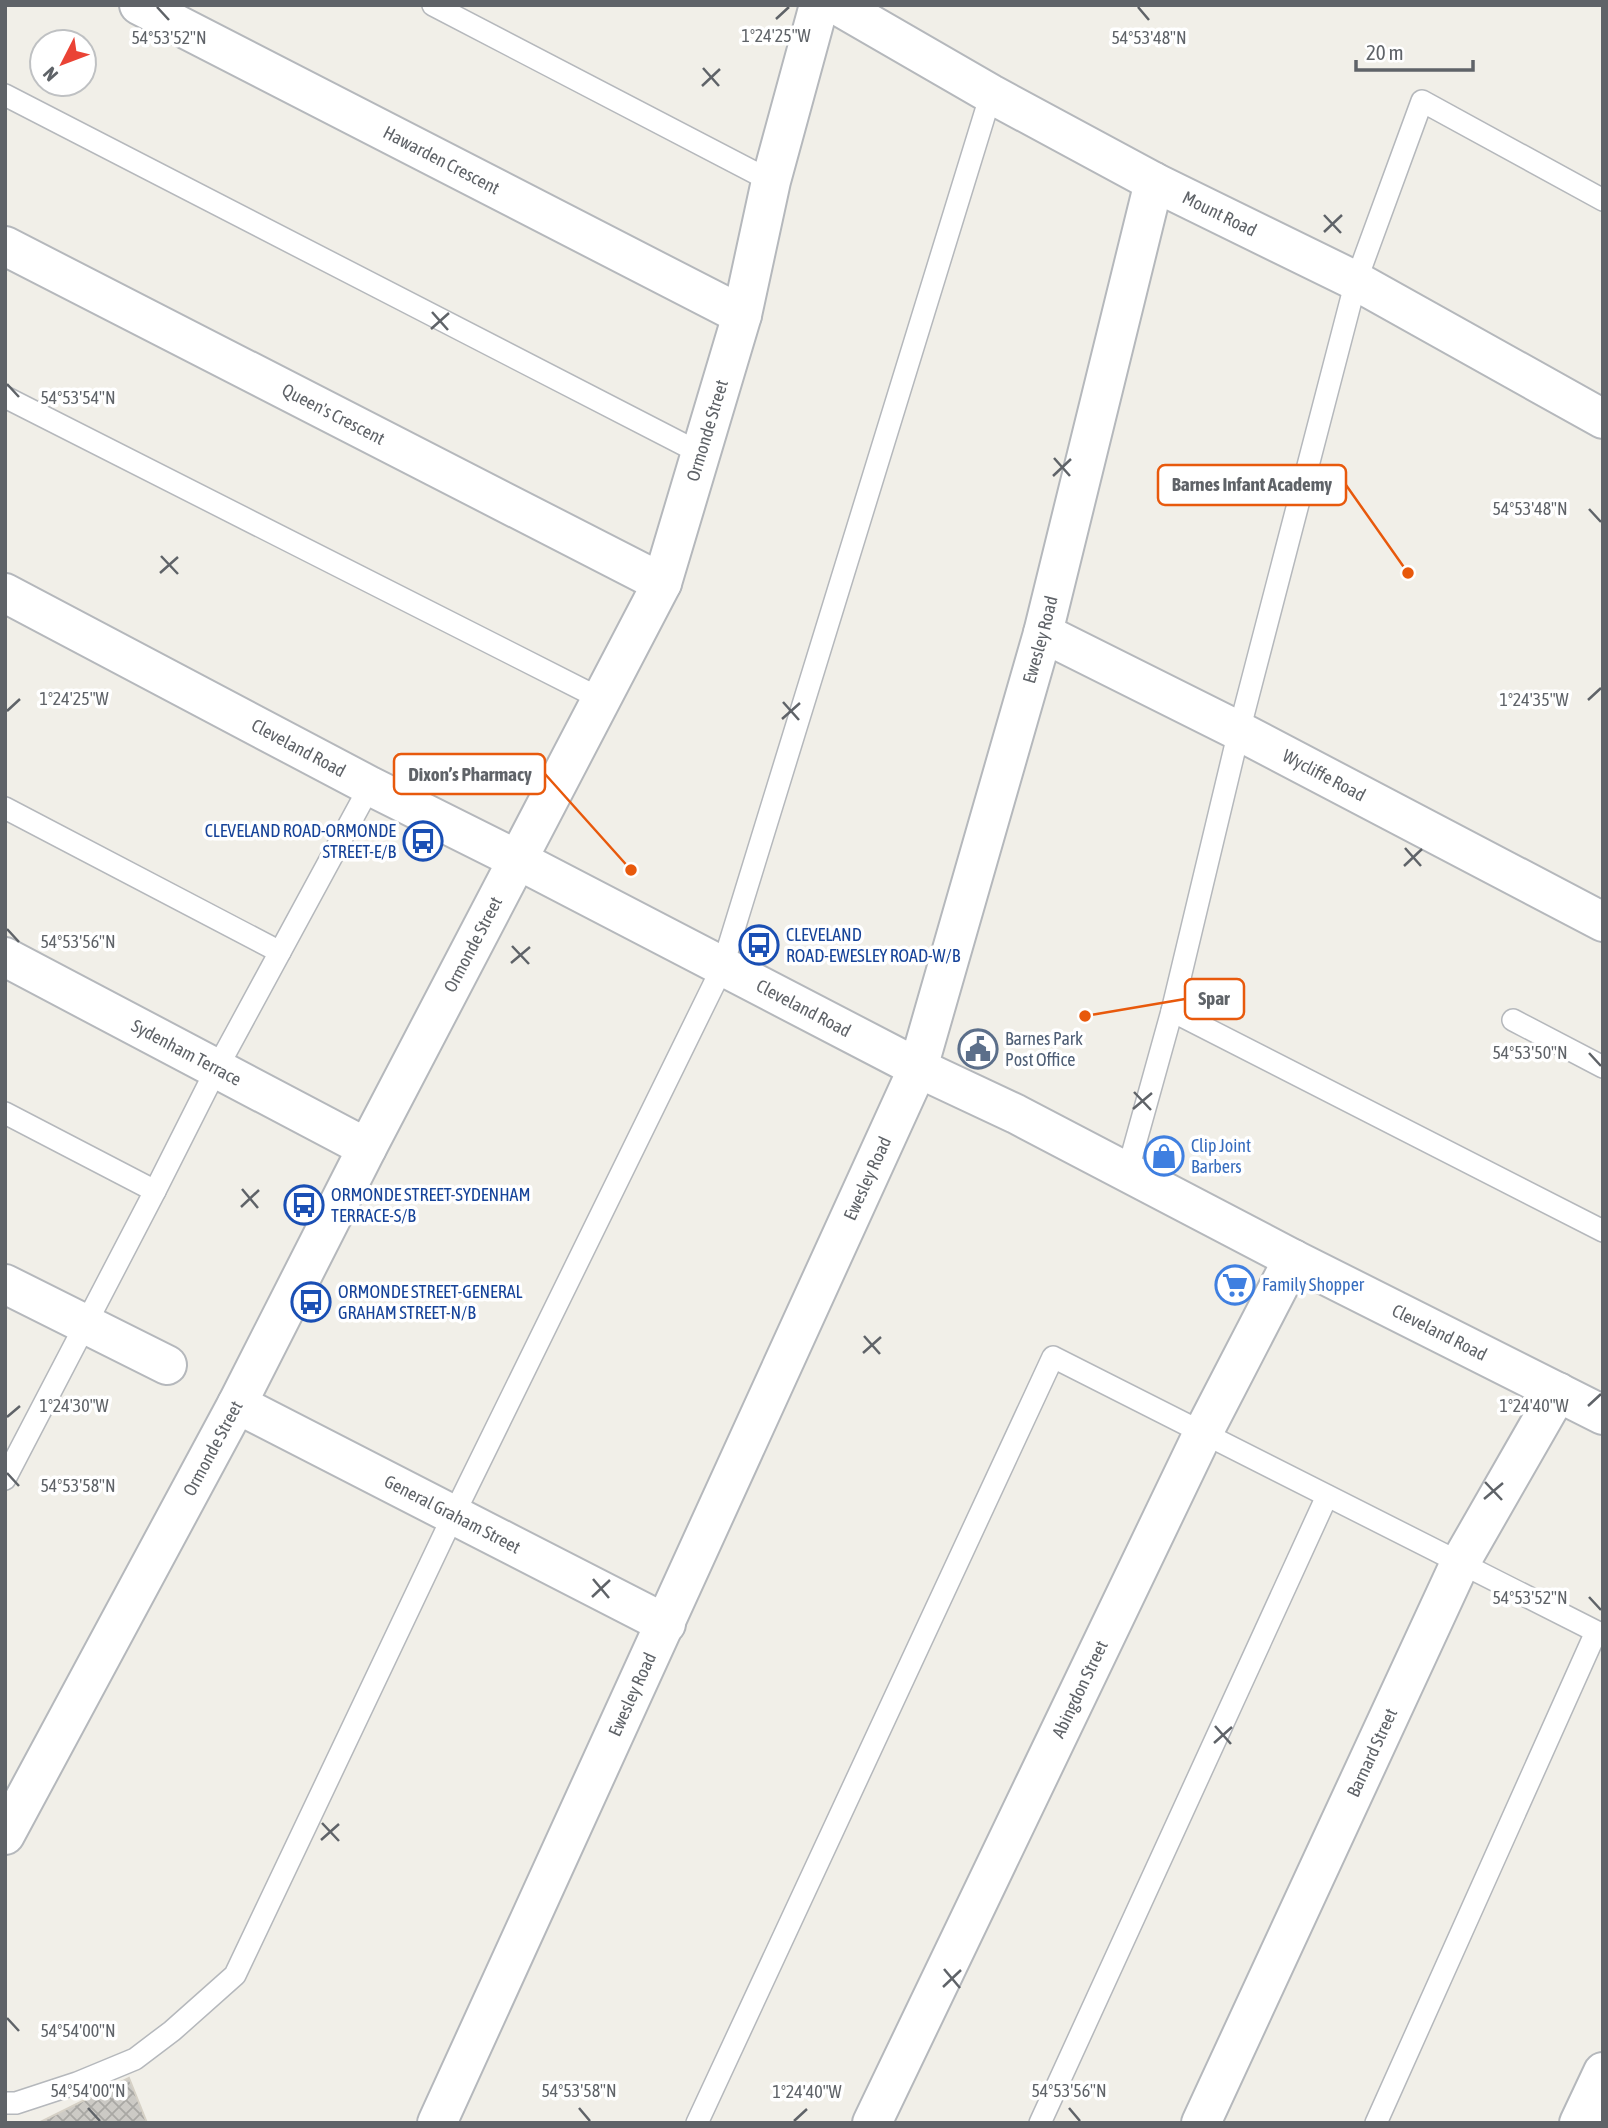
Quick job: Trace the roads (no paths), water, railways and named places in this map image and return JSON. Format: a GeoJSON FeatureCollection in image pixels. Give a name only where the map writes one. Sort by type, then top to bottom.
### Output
{"type":"FeatureCollection","features":[{"type":"Feature","properties":{"kind":"street","name":"Hawarden Crescent"},"geometry":{"type":"LineString","coordinates":[[139,5],[742,314]]}},
{"type":"Feature","properties":{"kind":"street","name":"Ormonde Street"},"geometry":{"type":"LineString","coordinates":[[5,1835],[237,1404],[367,1148],[662,583],[742,314],[771,181],[819,5]]}},
{"type":"Feature","properties":{"kind":"street","name":"Mount Road"},"geometry":{"type":"LineString","coordinates":[[837,5],[991,94],[1154,182],[1356,281],[1603,419]]}},
{"type":"Feature","properties":{"kind":"street","name":"Ewesley Road"},"geometry":{"type":"LineString","coordinates":[[437,2123],[918,1068],[1043,633],[1154,182]]}},
{"type":"Feature","properties":{"kind":"street","name":"Queen's Crescent"},"geometry":{"type":"LineString","coordinates":[[5,246],[662,583]]}},
{"type":"Feature","properties":{"kind":"street","name":"Cleveland Road"},"geometry":{"type":"LineString","coordinates":[[5,593],[722,968],[918,1068],[1016,1114],[1293,1259],[1603,1415]]}},
{"type":"Feature","properties":{"kind":"street","name":"Wycliffe Road"},"geometry":{"type":"LineString","coordinates":[[1043,633],[1239,731],[1603,922]]}},
{"type":"Feature","properties":{"kind":"street","name":"Sydenham Terrace"},"geometry":{"type":"LineString","coordinates":[[5,957],[367,1148]]}},
{"type":"Feature","properties":{"kind":"street","name":"Abingdon Street"},"geometry":{"type":"LineString","coordinates":[[872,2123],[1203,1433],[1293,1259]]}},
{"type":"Feature","properties":{"kind":"street"},"geometry":{"type":"LineString","coordinates":[[5,1284],[167,1365]]}},
{"type":"Feature","properties":{"kind":"street","name":"Barnard Street"},"geometry":{"type":"LineString","coordinates":[[1201,2123],[1460,1563],[1558,1392]]}},
{"type":"Feature","properties":{"kind":"street","name":"General Graham Street"},"geometry":{"type":"LineString","coordinates":[[237,1404],[666,1624]]}},
{"type":"Feature","properties":{"kind":"street"},"geometry":{"type":"LineString","coordinates":[[1579,2123],[1603,2072]]}},
{"type":"Feature","properties":{"kind":"lane"},"geometry":{"type":"LineString","coordinates":[[433,5],[771,181]]}},
{"type":"Feature","properties":{"kind":"lane"},"geometry":{"type":"LineString","coordinates":[[5,2103],[16,2103],[77,2083],[135,2059],[172,2031],[235,1975],[454,1514],[722,968],[991,94]]}},
{"type":"Feature","properties":{"kind":"lane"},"geometry":{"type":"LineString","coordinates":[[5,95],[702,454]]}},
{"type":"Feature","properties":{"kind":"lane"},"geometry":{"type":"LineString","coordinates":[[1127,1173],[1172,1011],[1239,731],[1356,281],[1422,102],[1603,200]]}},
{"type":"Feature","properties":{"kind":"lane"},"geometry":{"type":"LineString","coordinates":[[5,397],[601,699]]}},
{"type":"Feature","properties":{"kind":"lane"},"geometry":{"type":"LineString","coordinates":[[5,1479],[216,1070],[370,786]]}},
{"type":"Feature","properties":{"kind":"lane"},"geometry":{"type":"LineString","coordinates":[[5,808],[280,952]]}},
{"type":"Feature","properties":{"kind":"lane"},"geometry":{"type":"LineString","coordinates":[[1172,1011],[1603,1231]]}},
{"type":"Feature","properties":{"kind":"lane"},"geometry":{"type":"LineString","coordinates":[[1513,1020],[1603,1067]]}},
{"type":"Feature","properties":{"kind":"lane"},"geometry":{"type":"LineString","coordinates":[[5,1113],[155,1191]]}},
{"type":"Feature","properties":{"kind":"lane"},"geometry":{"type":"LineString","coordinates":[[697,2123],[1053,1357],[1600,1634],[1376,2123]]}},
{"type":"Feature","properties":{"kind":"lane"},"geometry":{"type":"LineString","coordinates":[[1040,2123],[1327,1496]]}},
{"type":"Feature","properties":{"kind":"place","name":"Barnes Infant Academy"},"geometry":{"type":"Point","coordinates":[1408,573]}},
{"type":"Feature","properties":{"kind":"place","name":"CLEVELAND ROAD-ORMONDE STREET-E/B"},"geometry":{"type":"Point","coordinates":[423,841]}},
{"type":"Feature","properties":{"kind":"place","name":"Dixon’s Pharmacy"},"geometry":{"type":"Point","coordinates":[631,870]}},
{"type":"Feature","properties":{"kind":"place","name":"CLEVELAND ROAD-EWESLEY ROAD-W/B"},"geometry":{"type":"Point","coordinates":[759,945]}},
{"type":"Feature","properties":{"kind":"place","name":"Spar"},"geometry":{"type":"Point","coordinates":[1085,1016]}},
{"type":"Feature","properties":{"kind":"place","name":"Barnes Park Post Office"},"geometry":{"type":"Point","coordinates":[978,1049]}},
{"type":"Feature","properties":{"kind":"place","name":"Clip Joint Barbers"},"geometry":{"type":"Point","coordinates":[1164,1156]}},
{"type":"Feature","properties":{"kind":"place","name":"ORMONDE STREET-SYDENHAM TERRACE-S/B"},"geometry":{"type":"Point","coordinates":[304,1205]}},
{"type":"Feature","properties":{"kind":"place","name":"Family Shopper"},"geometry":{"type":"Point","coordinates":[1235,1285]}},
{"type":"Feature","properties":{"kind":"place","name":"ORMONDE STREET-GENERAL GRAHAM STREET-N/B"},"geometry":{"type":"Point","coordinates":[311,1302]}}]}
